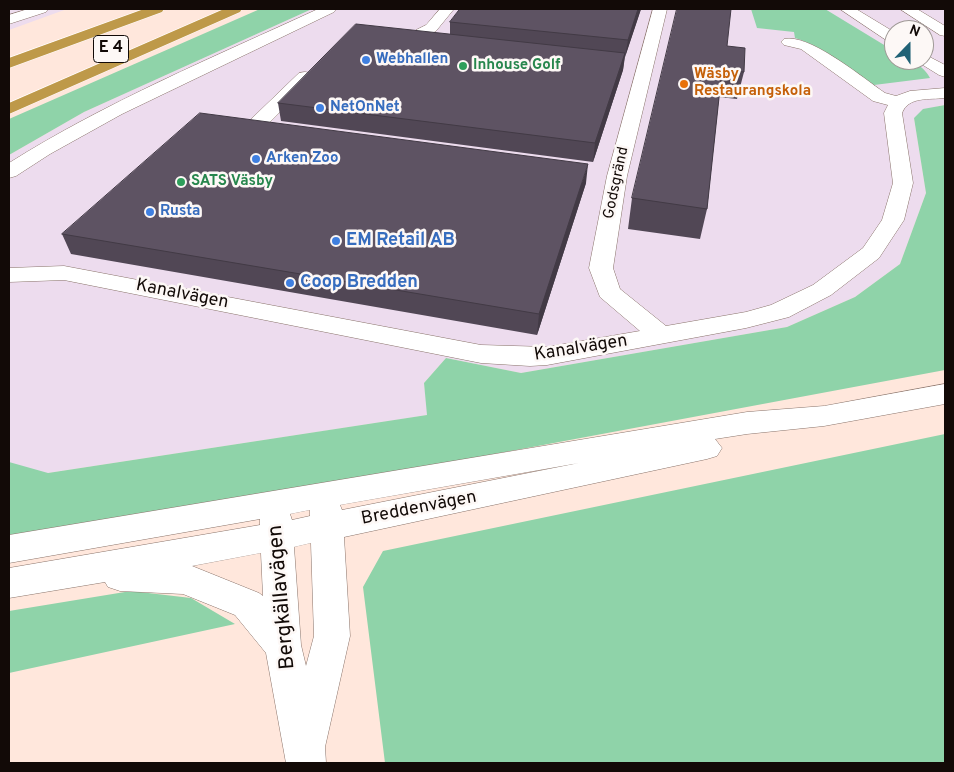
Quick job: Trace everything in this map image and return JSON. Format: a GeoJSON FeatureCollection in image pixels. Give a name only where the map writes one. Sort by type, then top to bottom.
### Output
{"type":"FeatureCollection","features":[{"type":"Feature","properties":{"kind":"highway"},"geometry":{"type":"LineString","coordinates":[[9,53],[134,9]]}},
{"type":"Feature","properties":{"kind":"highway","name":"E 4"},"geometry":{"type":"LineString","coordinates":[[9,63],[157,9]]}},
{"type":"Feature","properties":{"kind":"highway","name":"E 4"},"geometry":{"type":"LineString","coordinates":[[83,60],[214,9]]}},
{"type":"Feature","properties":{"kind":"highway"},"geometry":{"type":"LineString","coordinates":[[9,109],[235,9]]}},
{"type":"Feature","properties":{"kind":"street"},"geometry":{"type":"LineString","coordinates":[[9,20],[41,9]]}},
{"type":"Feature","properties":{"kind":"street"},"geometry":{"type":"LineString","coordinates":[[9,172],[43,150],[108,114],[329,9]]}},
{"type":"Feature","properties":{"kind":"street"},"geometry":{"type":"LineString","coordinates":[[416,40],[421,33],[432,28],[447,9]]}},
{"type":"Feature","properties":{"kind":"street","name":"Godsgränd"},"geometry":{"type":"LineString","coordinates":[[660,9],[617,176],[601,268],[609,292],[661,335]]}},
{"type":"Feature","properties":{"kind":"street"},"geometry":{"type":"LineString","coordinates":[[847,9],[884,33]]}},
{"type":"Feature","properties":{"kind":"street"},"geometry":{"type":"LineString","coordinates":[[907,9],[945,32]]}},
{"type":"Feature","properties":{"kind":"street"},"geometry":{"type":"LineString","coordinates":[[397,38],[437,42]]}},
{"type":"Feature","properties":{"kind":"street"},"geometry":{"type":"LineString","coordinates":[[789,42],[806,46],[879,97],[898,102],[910,96],[945,92]]}},
{"type":"Feature","properties":{"kind":"street"},"geometry":{"type":"LineString","coordinates":[[934,65],[945,72]]}},
{"type":"Feature","properties":{"kind":"street"},"geometry":{"type":"LineString","coordinates":[[277,132],[252,128],[314,68]]}},
{"type":"Feature","properties":{"kind":"street","name":"Kanalvägen"},"geometry":{"type":"LineString","coordinates":[[9,275],[64,273],[481,354],[538,357],[746,320],[780,311],[822,290],[871,253],[893,220],[903,182],[893,113],[898,102]]}},
{"type":"Feature","properties":{"kind":"street","name":"Breddenvägen"},"geometry":{"type":"LineString","coordinates":[[9,549],[276,520],[326,511],[416,510],[758,437],[824,416],[945,394]]}},
{"type":"Feature","properties":{"kind":"street","name":"Bergkällavägen"},"geometry":{"type":"LineString","coordinates":[[305,756],[332,636],[326,511]]}},
{"type":"Feature","properties":{"kind":"street","name":"Breddenvägen"},"geometry":{"type":"LineString","coordinates":[[9,583],[199,551],[276,520]]}},
{"type":"Feature","properties":{"kind":"street","name":"Bergkällavägen"},"geometry":{"type":"LineString","coordinates":[[276,520],[283,645],[305,756]]}},
{"type":"Feature","properties":{"kind":"street"},"geometry":{"type":"LineString","coordinates":[[58,574],[185,579],[247,604],[283,645]]}},
{"type":"Feature","properties":{"kind":"shaded area"},"geometry":{"type":"Polygon","coordinates":[[[9,9],[67,9],[9,30],[9,9]]]}},
{"type":"Feature","properties":{"kind":"shaded area"},"geometry":{"type":"Polygon","coordinates":[[[312,9],[945,9],[945,105],[938,106],[914,118],[926,193],[900,264],[855,297],[787,327],[521,373],[446,358],[424,383],[428,415],[48,473],[9,476],[9,155],[84,112],[312,9]]]}},
{"type":"Feature","properties":{"kind":"green space"},"geometry":{"type":"Polygon","coordinates":[[[260,9],[312,9],[84,112],[9,155],[9,119],[260,9]]]}},
{"type":"Feature","properties":{"kind":"green space"},"geometry":{"type":"Polygon","coordinates":[[[751,9],[825,9],[884,45],[884,70],[925,70],[930,78],[874,85],[826,52],[795,38],[794,32],[757,28],[751,9]]]}},
{"type":"Feature","properties":{"kind":"green space"},"geometry":{"type":"Polygon","coordinates":[[[945,105],[945,370],[66,534],[9,539],[9,462],[48,473],[427,415],[424,383],[446,358],[521,373],[787,327],[855,297],[900,264],[926,193],[914,118],[923,109],[945,105]]]}},
{"type":"Feature","properties":{"kind":"green space"},"geometry":{"type":"Polygon","coordinates":[[[945,434],[945,763],[385,763],[363,587],[383,551],[945,434]]]}},
{"type":"Feature","properties":{"kind":"green space"},"geometry":{"type":"Polygon","coordinates":[[[131,591],[191,598],[235,624],[9,673],[9,611],[131,591]]]}},
{"type":"Feature","properties":{"kind":"building"},"geometry":{"type":"Polygon","coordinates":[[[460,9],[638,9],[628,40],[450,22],[460,9]]]}},
{"type":"Feature","properties":{"kind":"building"},"geometry":{"type":"Polygon","coordinates":[[[677,9],[731,9],[727,46],[745,48],[744,72],[722,70],[707,209],[632,198],[677,9]]]}},
{"type":"Feature","properties":{"kind":"building"},"geometry":{"type":"Polygon","coordinates":[[[356,24],[625,53],[595,143],[278,103],[356,24]]]}},
{"type":"Feature","properties":{"kind":"building"},"geometry":{"type":"Polygon","coordinates":[[[200,113],[588,164],[539,314],[62,234],[200,113]]]}},
{"type":"Feature","properties":{"kind":"place","name":"Webhallen"},"geometry":{"type":"Point","coordinates":[366,60]}},
{"type":"Feature","properties":{"kind":"place","name":"Inhouse Golf"},"geometry":{"type":"Point","coordinates":[463,66]}},
{"type":"Feature","properties":{"kind":"place","name":"Wäsby Restaurangskola"},"geometry":{"type":"Point","coordinates":[684,84]}},
{"type":"Feature","properties":{"kind":"place","name":"NetOnNet"},"geometry":{"type":"Point","coordinates":[320,108]}},
{"type":"Feature","properties":{"kind":"place","name":"Arken Zoo"},"geometry":{"type":"Point","coordinates":[256,159]}},
{"type":"Feature","properties":{"kind":"place","name":"SATS Väsby"},"geometry":{"type":"Point","coordinates":[181,182]}},
{"type":"Feature","properties":{"kind":"place","name":"Rusta"},"geometry":{"type":"Point","coordinates":[150,212]}},
{"type":"Feature","properties":{"kind":"place","name":"EM Retail AB"},"geometry":{"type":"Point","coordinates":[336,241]}},
{"type":"Feature","properties":{"kind":"place","name":"Coop Bredden"},"geometry":{"type":"Point","coordinates":[290,283]}}]}
